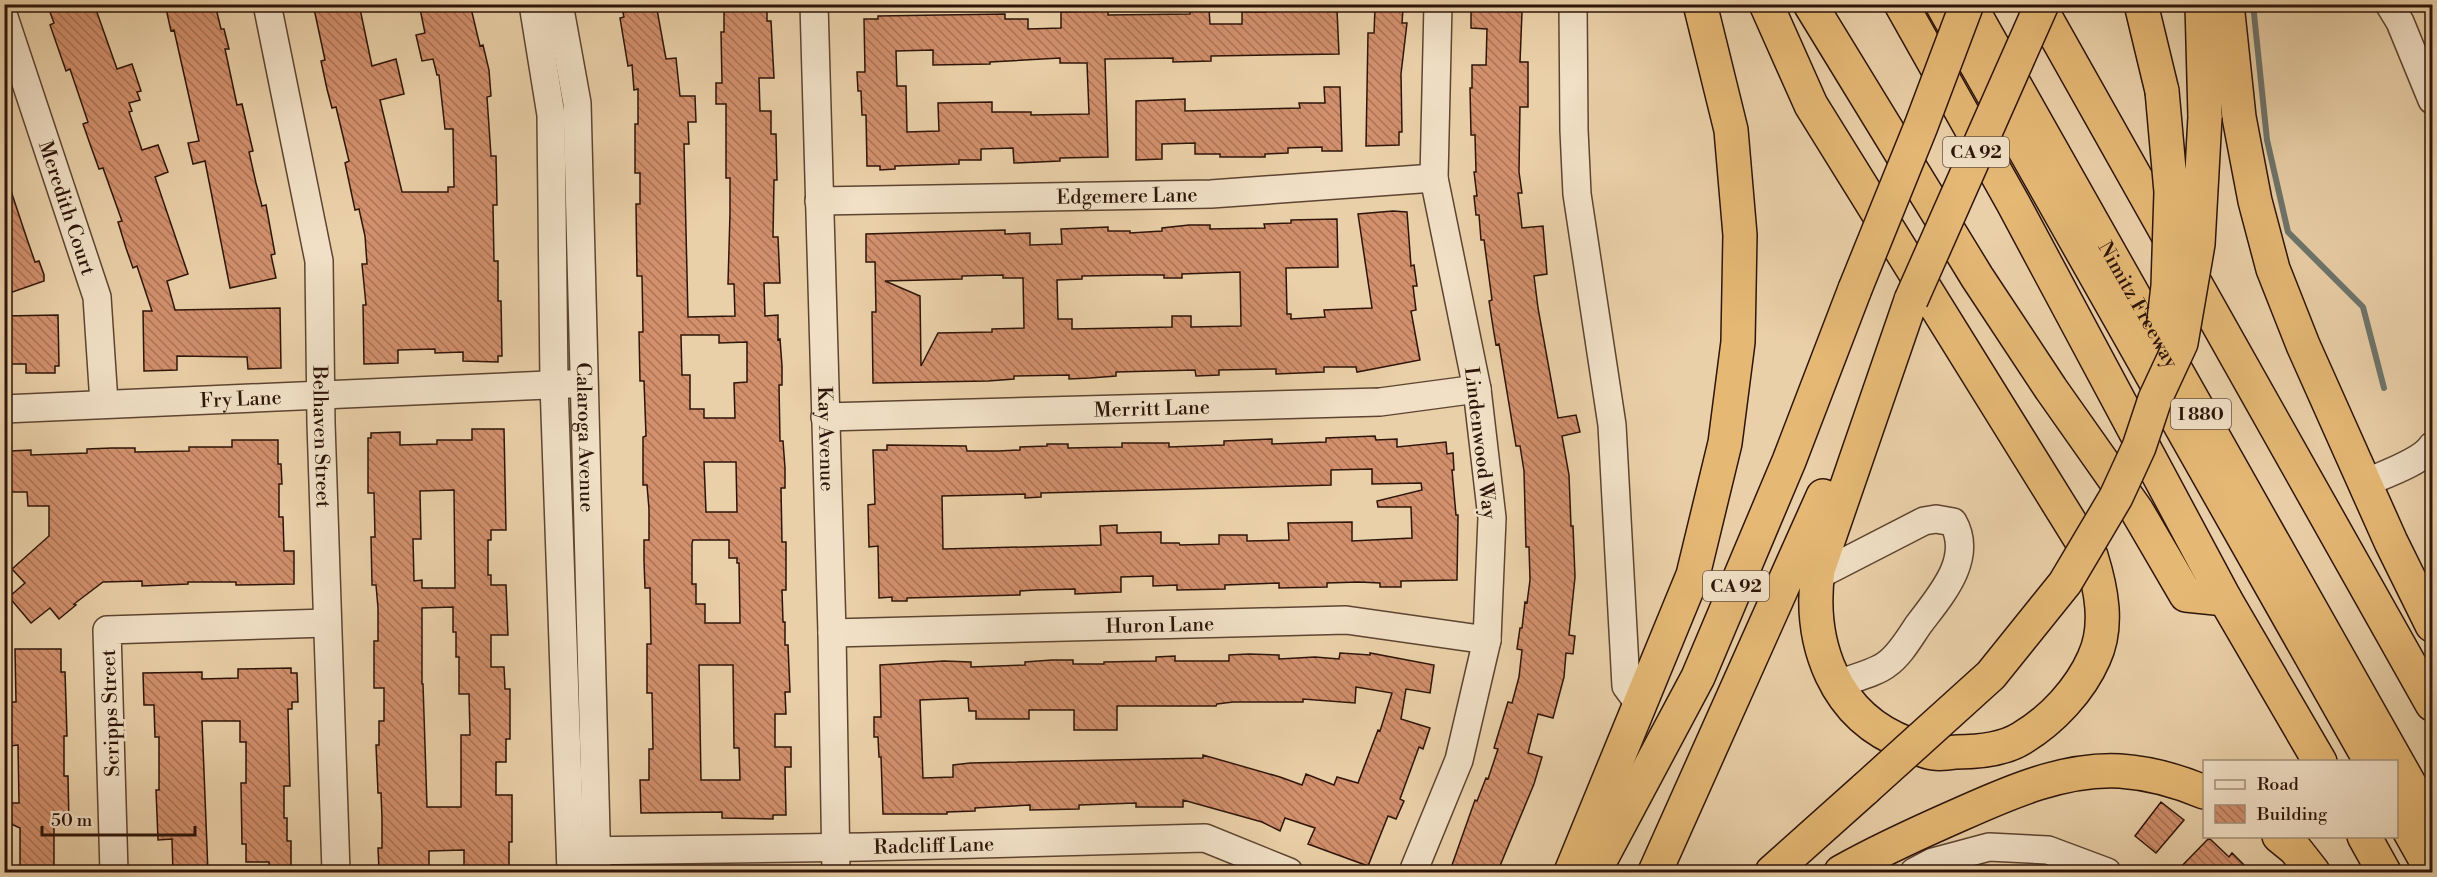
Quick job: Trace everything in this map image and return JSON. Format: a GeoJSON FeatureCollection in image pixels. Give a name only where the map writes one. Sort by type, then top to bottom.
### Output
{"type":"FeatureCollection","features":[{"type":"Feature","properties":{"kind":"highway"},"geometry":{"type":"LineString","coordinates":[[1571,873],[1693,575],[1725,443],[1738,342],[1740,235],[1731,130],[1700,4]]}},
{"type":"Feature","properties":{"kind":"highway"},"geometry":{"type":"LineString","coordinates":[[1766,4],[1811,105],[2091,556],[2101,587],[2102,622],[2095,657],[2077,688],[2055,713],[2021,739],[1981,752],[1933,753],[1888,737],[1858,713],[1836,685],[1822,651],[1815,616],[1817,576],[1911,300]]}},
{"type":"Feature","properties":{"kind":"highway"},"geometry":{"type":"LineString","coordinates":[[1810,4],[1977,277],[2051,389],[2137,511],[2186,595],[2225,599]]}},
{"type":"Feature","properties":{"kind":"highway"},"geometry":{"type":"LineString","coordinates":[[1901,4],[2013,203],[2225,599],[2319,760]]}},
{"type":"Feature","properties":{"kind":"highway","name":"I 880"},"geometry":{"type":"LineString","coordinates":[[1942,4],[2370,760]]}},
{"type":"Feature","properties":{"kind":"highway"},"geometry":{"type":"LineString","coordinates":[[1921,126],[1968,4]]}},
{"type":"Feature","properties":{"kind":"highway","name":"Nimitz Freeway"},"geometry":{"type":"LineString","coordinates":[[1968,4],[2397,760]]}},
{"type":"Feature","properties":{"kind":"highway","name":"CA 92"},"geometry":{"type":"LineString","coordinates":[[1594,873],[1698,678],[1789,461],[1921,126],[1977,4]]}},
{"type":"Feature","properties":{"kind":"highway"},"geometry":{"type":"LineString","coordinates":[[2040,4],[2433,704]]}},
{"type":"Feature","properties":{"kind":"highway","name":"CA 92"},"geometry":{"type":"LineString","coordinates":[[1655,873],[1911,300],[2040,4]]}},
{"type":"Feature","properties":{"kind":"highway"},"geometry":{"type":"LineString","coordinates":[[2141,4],[2162,91],[2171,192],[2168,286],[2155,399]]}},
{"type":"Feature","properties":{"kind":"highway"},"geometry":{"type":"LineString","coordinates":[[1772,873],[1991,675],[2065,583],[2116,497],[2139,447],[2155,399],[2181,344],[2198,244],[2205,117],[2202,4]]}},
{"type":"Feature","properties":{"kind":"highway"},"geometry":{"type":"LineString","coordinates":[[2226,4],[2239,117],[2255,201],[2273,269],[2303,345],[2391,542],[2433,625]]}},
{"type":"Feature","properties":{"kind":"highway","name":"Nimitz Freeway"},"geometry":{"type":"LineString","coordinates":[[2398,762],[2433,824]]}},
{"type":"Feature","properties":{"kind":"highway"},"geometry":{"type":"LineString","coordinates":[[1841,873],[1889,845],[2017,789],[2069,776],[2118,771],[2154,776],[2203,791]]}},
{"type":"Feature","properties":{"kind":"highway"},"geometry":{"type":"LineString","coordinates":[[2398,809],[2433,871]]}},
{"type":"Feature","properties":{"kind":"highway"},"geometry":{"type":"LineString","coordinates":[[2280,838],[2295,849],[2313,873]]}},
{"type":"Feature","properties":{"kind":"highway"},"geometry":{"type":"LineString","coordinates":[[2365,838],[2384,873]]}},
{"type":"Feature","properties":{"kind":"street","name":"Belhaven Street"},"geometry":{"type":"LineString","coordinates":[[267,4],[319,261],[320,394],[336,873]]}},
{"type":"Feature","properties":{"kind":"street","name":"Calaroga Avenue"},"geometry":{"type":"LineString","coordinates":[[533,4],[551,115],[554,384],[584,862]]}},
{"type":"Feature","properties":{"kind":"street","name":"Calaroga Avenue"},"geometry":{"type":"LineString","coordinates":[[559,4],[577,103],[583,383],[584,862]]}},
{"type":"Feature","properties":{"kind":"street","name":"Kay Avenue"},"geometry":{"type":"LineString","coordinates":[[814,4],[832,633],[835,860]]}},
{"type":"Feature","properties":{"kind":"street","name":"Lindenwood Way"},"geometry":{"type":"LineString","coordinates":[[1413,873],[1458,760],[1487,640],[1492,518],[1477,390],[1434,178],[1438,4]]}},
{"type":"Feature","properties":{"kind":"street"},"geometry":{"type":"LineString","coordinates":[[1573,4],[1577,194],[1612,425],[1626,686],[1640,705]]}},
{"type":"Feature","properties":{"kind":"street"},"geometry":{"type":"LineString","coordinates":[[2389,4],[2400,22],[2433,100]]}},
{"type":"Feature","properties":{"kind":"street","name":"Meredith Court"},"geometry":{"type":"LineString","coordinates":[[4,17],[97,297],[104,403]]}},
{"type":"Feature","properties":{"kind":"street","name":"Edgemere Lane"},"geometry":{"type":"LineString","coordinates":[[819,201],[1211,194],[1434,178]]}},
{"type":"Feature","properties":{"kind":"street","name":"Fry Lane"},"geometry":{"type":"LineString","coordinates":[[4,409],[583,383]]}},
{"type":"Feature","properties":{"kind":"street","name":"Merritt Lane"},"geometry":{"type":"LineString","coordinates":[[825,417],[1380,402],[1477,390]]}},
{"type":"Feature","properties":{"kind":"street"},"geometry":{"type":"LineString","coordinates":[[2365,483],[2414,460],[2433,446]]}},
{"type":"Feature","properties":{"kind":"street"},"geometry":{"type":"LineString","coordinates":[[1817,576],[1924,521],[1936,519],[1953,522],[1957,529],[1959,556],[1953,574],[1911,636],[1887,664],[1836,685]]}},
{"type":"Feature","properties":{"kind":"street","name":"Huron Lane"},"geometry":{"type":"LineString","coordinates":[[832,633],[1346,620],[1487,640]]}},
{"type":"Feature","properties":{"kind":"street","name":"Scripps Street"},"geometry":{"type":"LineString","coordinates":[[114,873],[107,630],[327,623]]}},
{"type":"Feature","properties":{"kind":"street","name":"Radcliff Lane"},"geometry":{"type":"LineString","coordinates":[[584,862],[835,860],[1205,838],[1289,873]]}},
{"type":"Feature","properties":{"kind":"street"},"geometry":{"type":"LineString","coordinates":[[1914,873],[1933,862],[1989,847],[2048,850],[2107,873]]}},
{"type":"Feature","properties":{"kind":"building"},"geometry":{"type":"Polygon","coordinates":[[[47,4],[94,4],[117,69],[132,64],[141,91],[137,92],[140,100],[129,103],[132,111],[129,112],[142,150],[158,145],[168,172],[155,177],[188,274],[167,281],[175,310],[280,308],[281,368],[248,369],[247,357],[177,356],[177,370],[144,371],[143,311],[152,311],[137,266],[133,268],[126,248],[118,222],[122,221],[103,168],[99,169],[83,124],[88,122],[70,69],[66,71],[50,25],[54,23],[47,4]]]}},
{"type":"Feature","properties":{"kind":"building"},"geometry":{"type":"Polygon","coordinates":[[[165,4],[215,4],[229,49],[225,49],[237,105],[242,104],[253,151],[249,152],[256,183],[262,206],[266,205],[275,254],[271,255],[276,278],[230,288],[205,161],[193,164],[188,143],[199,141],[174,30],[171,31],[165,4]]]}},
{"type":"Feature","properties":{"kind":"building"},"geometry":{"type":"Polygon","coordinates":[[[313,4],[359,4],[372,66],[396,59],[404,94],[380,100],[402,192],[448,192],[448,187],[454,187],[453,129],[445,129],[439,75],[437,75],[433,59],[422,61],[416,35],[425,33],[419,4],[470,4],[480,46],[483,45],[489,70],[491,96],[487,97],[491,156],[496,156],[497,205],[493,205],[494,261],[498,261],[502,356],[498,356],[498,362],[463,361],[463,352],[435,353],[435,349],[398,350],[398,363],[364,364],[363,305],[366,305],[362,264],[367,264],[365,236],[359,209],[355,210],[345,163],[349,161],[336,107],[332,108],[327,89],[321,61],[325,60],[313,4]]]}},
{"type":"Feature","properties":{"kind":"building"},"geometry":{"type":"Polygon","coordinates":[[[621,4],[656,4],[666,59],[676,58],[680,96],[695,96],[696,122],[688,122],[689,144],[684,144],[688,317],[735,316],[734,284],[728,284],[730,178],[726,178],[726,104],[716,104],[716,83],[722,83],[721,32],[724,32],[724,9],[767,7],[767,21],[771,21],[774,78],[759,78],[760,111],[771,111],[771,134],[776,134],[777,180],[774,180],[773,237],[778,237],[780,283],[764,283],[765,316],[778,315],[778,340],[780,339],[782,366],[782,385],[779,385],[780,441],[783,441],[785,468],[785,488],[781,488],[782,542],[786,542],[786,590],[782,590],[790,692],[785,692],[786,714],[775,714],[775,747],[791,747],[791,767],[785,767],[786,815],[773,815],[773,819],[722,818],[722,812],[641,813],[640,780],[649,780],[649,749],[653,749],[652,693],[647,693],[647,644],[651,644],[650,588],[645,588],[644,561],[644,540],[649,540],[649,509],[647,485],[643,485],[643,437],[646,436],[644,381],[640,381],[639,332],[643,332],[642,276],[637,276],[636,204],[640,204],[640,173],[635,173],[635,124],[638,124],[638,89],[634,90],[632,65],[628,66],[620,18],[624,17],[621,4]],[[681,335],[682,375],[690,375],[690,409],[704,409],[704,418],[735,418],[734,383],[747,382],[747,342],[719,343],[719,335],[681,335]],[[704,462],[706,512],[737,512],[736,462],[704,462]],[[693,540],[692,584],[696,584],[696,604],[705,604],[705,623],[740,623],[739,563],[737,563],[737,558],[729,558],[729,540],[693,540]],[[699,665],[701,780],[740,780],[739,748],[734,748],[733,665],[699,665]]]}},
{"type":"Feature","properties":{"kind":"building"},"geometry":{"type":"Polygon","coordinates":[[[1315,5],[1315,11],[1337,10],[1339,54],[1211,56],[1211,61],[1173,62],[1173,58],[1105,59],[1108,157],[1060,158],[1060,161],[1014,163],[1013,148],[981,149],[981,160],[959,160],[959,164],[895,166],[895,169],[880,170],[880,166],[867,166],[866,115],[862,115],[857,72],[865,72],[864,19],[878,19],[878,16],[1005,14],[1005,19],[1028,19],[1028,29],[1061,28],[1061,12],[1108,11],[1108,15],[1190,14],[1190,9],[1209,9],[1210,24],[1242,24],[1242,12],[1266,12],[1266,8],[1315,5]],[[933,50],[896,51],[897,86],[906,86],[907,132],[939,131],[938,103],[992,102],[992,112],[1031,112],[1031,115],[1089,114],[1087,63],[1060,63],[1060,58],[990,62],[990,64],[933,65],[933,50]]]}},
{"type":"Feature","properties":{"kind":"building"},"geometry":{"type":"Polygon","coordinates":[[[1375,8],[1403,9],[1402,23],[1407,23],[1401,74],[1402,132],[1399,132],[1399,145],[1366,146],[1368,33],[1374,33],[1375,8]]]}},
{"type":"Feature","properties":{"kind":"building"},"geometry":{"type":"Polygon","coordinates":[[[1471,10],[1522,12],[1520,62],[1528,62],[1528,107],[1520,107],[1519,172],[1522,193],[1518,193],[1522,228],[1543,226],[1547,274],[1534,276],[1538,308],[1558,418],[1576,415],[1580,432],[1562,436],[1569,475],[1571,526],[1573,526],[1575,577],[1569,635],[1575,636],[1573,654],[1566,653],[1564,677],[1553,718],[1538,714],[1528,753],[1542,757],[1534,784],[1497,873],[1471,873],[1452,865],[1475,800],[1477,801],[1486,778],[1488,779],[1498,749],[1494,748],[1508,702],[1512,703],[1519,677],[1522,650],[1517,649],[1530,580],[1529,547],[1526,547],[1524,471],[1520,446],[1516,446],[1499,344],[1496,345],[1489,301],[1492,300],[1484,240],[1481,240],[1479,215],[1476,215],[1474,196],[1477,196],[1474,172],[1476,172],[1475,135],[1471,135],[1470,88],[1472,88],[1472,65],[1486,65],[1487,29],[1471,28],[1471,10]]]}},
{"type":"Feature","properties":{"kind":"building"},"geometry":{"type":"Polygon","coordinates":[[[1324,87],[1340,87],[1342,151],[1322,151],[1322,147],[1288,148],[1288,153],[1265,154],[1265,157],[1220,157],[1220,154],[1195,154],[1195,143],[1162,144],[1162,159],[1136,160],[1136,101],[1185,99],[1185,111],[1300,108],[1299,103],[1325,103],[1324,87]]]}},
{"type":"Feature","properties":{"kind":"building"},"geometry":{"type":"Polygon","coordinates":[[[4,182],[8,182],[35,262],[39,261],[44,281],[4,295],[4,182]]]}},
{"type":"Feature","properties":{"kind":"building"},"geometry":{"type":"Polygon","coordinates":[[[1407,212],[1411,266],[1414,265],[1417,286],[1413,286],[1416,310],[1411,311],[1420,360],[1357,372],[1356,367],[1324,367],[1324,372],[1276,374],[1276,369],[1219,370],[1219,375],[1196,376],[1195,370],[1116,372],[1116,376],[1069,379],[1069,375],[1014,376],[1014,379],[988,381],[873,383],[872,312],[876,312],[875,262],[866,262],[866,234],[1005,230],[1005,234],[1030,233],[1030,245],[1062,244],[1061,229],[1108,227],[1108,231],[1130,231],[1130,233],[1162,231],[1162,228],[1189,225],[1210,225],[1210,229],[1265,228],[1264,224],[1291,223],[1291,220],[1337,219],[1338,267],[1286,268],[1287,314],[1291,314],[1291,319],[1325,317],[1324,310],[1372,308],[1358,214],[1407,212]],[[1240,272],[1182,274],[1182,278],[1140,275],[1082,276],[1082,279],[1057,280],[1058,319],[1072,319],[1072,329],[1172,327],[1172,316],[1191,316],[1191,327],[1241,326],[1240,272]],[[1003,275],[962,276],[962,279],[885,281],[920,296],[921,366],[938,333],[992,332],[992,329],[1024,328],[1023,278],[1003,278],[1003,275]]]}},
{"type":"Feature","properties":{"kind":"building"},"geometry":{"type":"Polygon","coordinates":[[[58,315],[59,366],[55,366],[55,373],[26,373],[26,364],[4,364],[4,316],[58,315]]]}},
{"type":"Feature","properties":{"kind":"building"},"geometry":{"type":"Polygon","coordinates":[[[472,429],[504,429],[506,530],[491,530],[491,540],[488,540],[488,575],[491,575],[491,585],[506,585],[508,635],[491,635],[491,667],[504,667],[505,689],[510,689],[510,739],[506,739],[506,762],[496,762],[496,795],[512,795],[512,842],[509,842],[509,866],[464,866],[464,850],[429,851],[429,872],[379,870],[378,848],[382,848],[382,818],[381,793],[378,793],[376,745],[379,745],[379,721],[384,721],[384,688],[374,688],[374,641],[378,641],[378,608],[376,585],[372,585],[371,537],[375,537],[374,493],[368,493],[368,438],[371,438],[371,433],[400,432],[400,445],[437,444],[437,440],[472,440],[472,429]],[[454,490],[420,491],[421,539],[413,539],[414,581],[422,580],[422,588],[455,588],[454,490]],[[453,607],[422,608],[422,684],[427,807],[461,807],[461,735],[470,735],[469,694],[459,694],[459,657],[456,657],[456,632],[453,632],[453,607]]]}},
{"type":"Feature","properties":{"kind":"building"},"geometry":{"type":"Polygon","coordinates":[[[1375,436],[1376,440],[1397,439],[1397,447],[1446,442],[1447,454],[1453,453],[1454,470],[1452,470],[1456,515],[1458,515],[1457,580],[1401,581],[1401,587],[1380,587],[1380,583],[1359,582],[1327,583],[1327,587],[1279,588],[1279,583],[1225,585],[1225,589],[1177,590],[1177,585],[1153,586],[1153,576],[1121,577],[1121,592],[1075,594],[1075,589],[1020,591],[1020,595],[907,598],[907,601],[892,601],[892,597],[879,598],[878,546],[869,547],[868,505],[875,504],[873,450],[887,450],[887,445],[966,446],[967,451],[1020,450],[1020,447],[1047,446],[1047,444],[1068,444],[1068,448],[1122,447],[1122,443],[1169,443],[1169,447],[1224,445],[1224,441],[1272,439],[1272,444],[1326,442],[1326,438],[1375,436]],[[1372,469],[1331,470],[1331,485],[1041,493],[1041,497],[1025,498],[1025,494],[942,496],[943,549],[1101,545],[1100,526],[1117,525],[1117,533],[1161,532],[1161,543],[1179,543],[1180,545],[1219,544],[1219,535],[1247,535],[1247,541],[1289,540],[1288,523],[1352,522],[1352,541],[1412,538],[1411,507],[1378,507],[1377,501],[1422,490],[1421,483],[1372,484],[1372,469]]]}},
{"type":"Feature","properties":{"kind":"building"},"geometry":{"type":"Polygon","coordinates":[[[232,440],[278,440],[278,464],[281,464],[282,484],[279,484],[279,517],[283,517],[284,551],[294,551],[294,584],[236,585],[236,582],[188,582],[188,584],[142,586],[142,581],[103,582],[74,604],[76,605],[59,619],[50,608],[31,623],[9,597],[25,583],[12,569],[49,536],[49,506],[28,506],[27,492],[10,492],[10,451],[31,450],[31,455],[87,453],[87,449],[112,448],[135,448],[135,452],[189,451],[189,447],[232,447],[232,440]]]}},
{"type":"Feature","properties":{"kind":"building"},"geometry":{"type":"Polygon","coordinates":[[[15,649],[61,649],[61,672],[65,672],[67,736],[64,736],[64,776],[68,776],[69,825],[54,825],[54,873],[20,873],[20,828],[11,824],[10,803],[19,803],[18,745],[10,746],[9,719],[4,719],[4,702],[16,702],[15,649]]]}},
{"type":"Feature","properties":{"kind":"building"},"geometry":{"type":"Polygon","coordinates":[[[1340,653],[1370,655],[1370,653],[1434,665],[1430,693],[1406,689],[1401,719],[1430,728],[1423,749],[1419,747],[1400,799],[1404,801],[1396,819],[1388,816],[1368,866],[1308,844],[1315,828],[1285,818],[1280,831],[1262,822],[1183,800],[1183,807],[1136,807],[1136,803],[1079,805],[1079,809],[1030,810],[1030,805],[975,808],[975,811],[947,812],[947,814],[883,814],[881,757],[879,757],[878,737],[874,737],[874,717],[881,717],[880,665],[944,661],[971,662],[971,667],[1025,665],[1025,662],[1052,660],[1073,660],[1073,664],[1104,664],[1104,662],[1156,661],[1156,657],[1175,656],[1175,661],[1229,661],[1229,655],[1249,654],[1279,655],[1279,659],[1315,657],[1339,659],[1340,653]],[[1356,687],[1355,703],[1303,699],[1303,702],[1233,702],[1216,706],[1117,706],[1117,730],[1074,730],[1074,710],[1029,710],[1029,719],[976,719],[976,711],[969,711],[968,698],[920,700],[923,778],[953,777],[953,765],[970,763],[1203,758],[1203,755],[1302,785],[1306,774],[1334,785],[1337,777],[1358,783],[1378,730],[1380,731],[1392,693],[1356,687]]]}},
{"type":"Feature","properties":{"kind":"building"},"geometry":{"type":"Polygon","coordinates":[[[291,668],[291,673],[297,673],[298,702],[292,702],[292,709],[288,709],[290,786],[284,786],[284,818],[287,818],[287,841],[291,841],[291,873],[269,873],[269,862],[246,862],[246,844],[242,844],[241,783],[246,783],[246,742],[240,742],[240,721],[202,721],[208,873],[173,873],[172,839],[158,840],[156,790],[159,790],[159,737],[155,737],[154,705],[144,705],[143,673],[202,672],[202,679],[238,678],[238,669],[291,668]]]}},
{"type":"Feature","properties":{"kind":"building"},"geometry":{"type":"Polygon","coordinates":[[[2161,802],[2184,820],[2156,853],[2135,836],[2161,802]]]}},
{"type":"Feature","properties":{"kind":"building"},"geometry":{"type":"Polygon","coordinates":[[[2209,838],[2229,857],[2232,853],[2252,873],[2175,873],[2209,838]]]}},
{"type":"Feature","properties":{"kind":"waterway"},"geometry":{"type":"LineString","coordinates":[[2253,4],[2267,140],[2288,232],[2363,307],[2384,388]]}}]}
